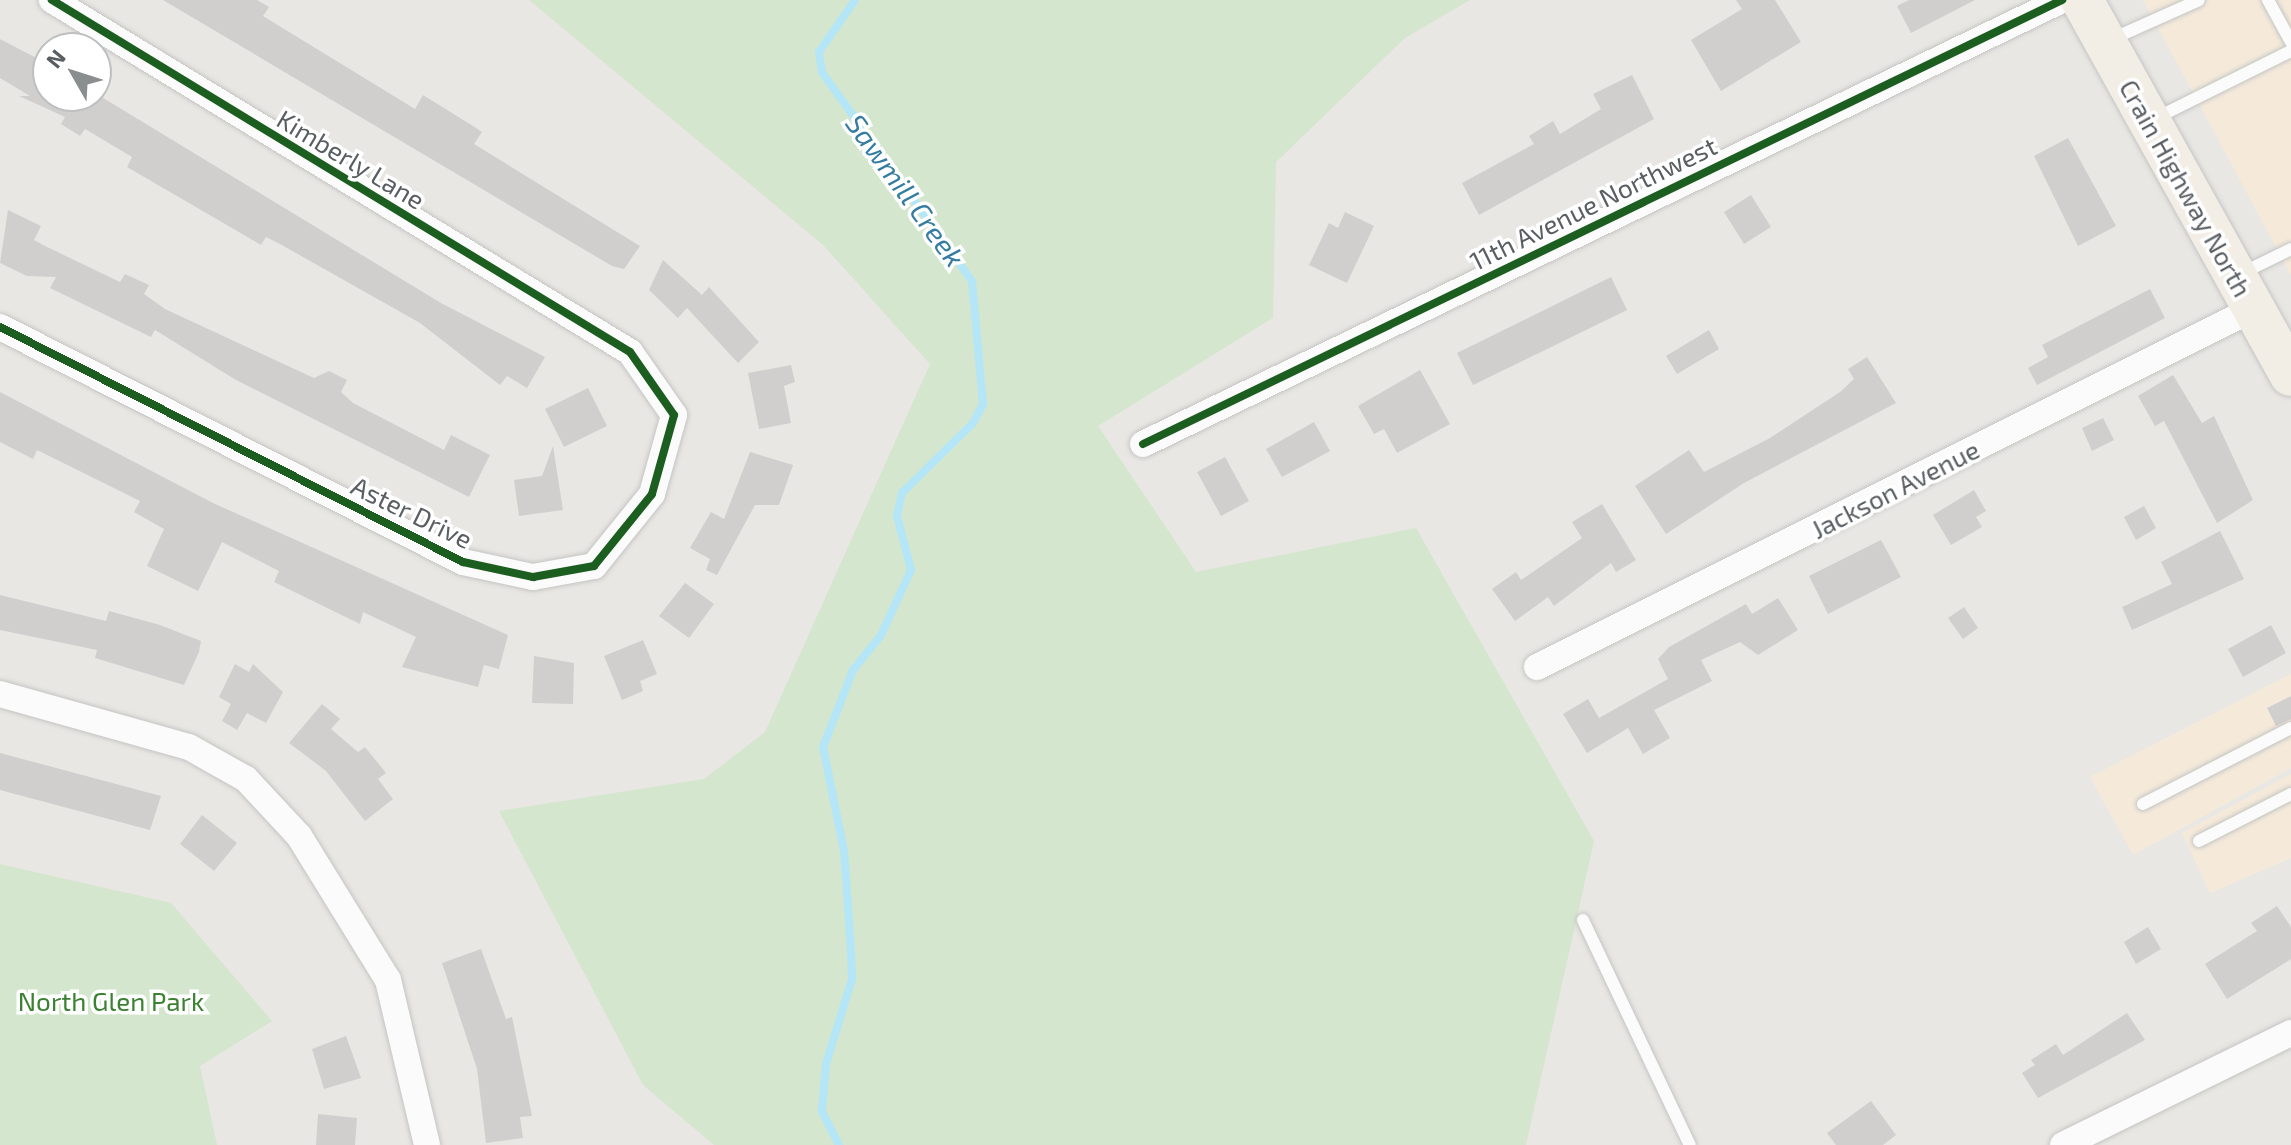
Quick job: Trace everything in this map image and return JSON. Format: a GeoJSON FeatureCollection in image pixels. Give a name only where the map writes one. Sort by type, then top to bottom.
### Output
{"type":"FeatureCollection","features":[{"type":"Feature","properties":{"kind":"main road","name":"Crain Highway North"},"geometry":{"type":"LineString","coordinates":[[2082,0],[2291,375]]}},
{"type":"Feature","properties":{"kind":"street","name":"Kimberly Lane"},"geometry":{"type":"LineString","coordinates":[[52,0],[630,352]]}},
{"type":"Feature","properties":{"kind":"street","name":"11th Avenue Northwest"},"geometry":{"type":"LineString","coordinates":[[1143,444],[2062,0]]}},
{"type":"Feature","properties":{"kind":"street","name":"Jackson Avenue"},"geometry":{"type":"LineString","coordinates":[[1537,667],[2259,313]]}},
{"type":"Feature","properties":{"kind":"street","name":"Aster Drive"},"geometry":{"type":"LineString","coordinates":[[0,327],[463,562],[533,577],[594,566],[652,494],[674,415],[630,352]]}},
{"type":"Feature","properties":{"kind":"street"},"geometry":{"type":"LineString","coordinates":[[0,694],[189,747],[246,779],[299,836],[388,980],[427,1145]]}},
{"type":"Feature","properties":{"kind":"street"},"geometry":{"type":"LineString","coordinates":[[2063,1145],[2291,1033]]}},
{"type":"Feature","properties":{"kind":"lane"},"geometry":{"type":"LineString","coordinates":[[2105,42],[2199,0]]}},
{"type":"Feature","properties":{"kind":"lane"},"geometry":{"type":"LineString","coordinates":[[2268,0],[2291,42]]}},
{"type":"Feature","properties":{"kind":"lane"},"geometry":{"type":"LineString","coordinates":[[2149,121],[2291,51]]}},
{"type":"Feature","properties":{"kind":"lane"},"geometry":{"type":"LineString","coordinates":[[2259,313],[2291,249]]}},
{"type":"Feature","properties":{"kind":"lane"},"geometry":{"type":"LineString","coordinates":[[2143,804],[2291,728]]}},
{"type":"Feature","properties":{"kind":"lane"},"geometry":{"type":"LineString","coordinates":[[2199,841],[2291,794]]}},
{"type":"Feature","properties":{"kind":"lane"},"geometry":{"type":"LineString","coordinates":[[1583,920],[1690,1145]]}},
{"type":"Feature","properties":{"kind":"shaded area"},"geometry":{"type":"Polygon","coordinates":[[[2143,0],[2291,0],[2291,275],[2143,0]]]}},
{"type":"Feature","properties":{"kind":"shaded area"},"geometry":{"type":"Polygon","coordinates":[[[2291,674],[2291,768],[2133,855],[2090,777],[2291,674]]]}},
{"type":"Feature","properties":{"kind":"shaded area"},"geometry":{"type":"Polygon","coordinates":[[[2291,774],[2291,858],[2210,893],[2182,833],[2291,774]]]}},
{"type":"Feature","properties":{"kind":"green space"},"geometry":{"type":"Polygon","coordinates":[[[529,0],[1470,0],[1405,38],[1276,162],[1273,318],[1098,426],[1196,572],[1416,528],[1594,841],[1526,1145],[714,1145],[643,1085],[499,811],[704,779],[765,732],[930,364],[823,245],[529,0]]]}},
{"type":"Feature","properties":{"kind":"green space","name":"North Glen Park"},"geometry":{"type":"Polygon","coordinates":[[[0,864],[171,903],[272,1021],[200,1066],[217,1145],[0,1145],[0,864]]]}},
{"type":"Feature","properties":{"kind":"building"},"geometry":{"type":"Polygon","coordinates":[[[163,0],[257,0],[269,7],[263,16],[415,109],[423,95],[473,126],[482,132],[474,144],[640,246],[624,269],[612,266],[163,0]]]}},
{"type":"Feature","properties":{"kind":"building"},"geometry":{"type":"Polygon","coordinates":[[[1736,0],[1775,0],[1801,42],[1721,91],[1691,40],[1742,9],[1736,0]]]}},
{"type":"Feature","properties":{"kind":"building"},"geometry":{"type":"Polygon","coordinates":[[[1909,0],[1975,0],[1911,33],[1897,6],[1909,0]]]}},
{"type":"Feature","properties":{"kind":"building"},"geometry":{"type":"Polygon","coordinates":[[[0,39],[32,56],[32,102],[19,96],[30,96],[0,78],[0,39]]]}},
{"type":"Feature","properties":{"kind":"building"},"geometry":{"type":"Polygon","coordinates":[[[1632,75],[1654,119],[1479,215],[1462,183],[1534,144],[1529,136],[1553,121],[1560,134],[1601,109],[1593,94],[1632,75]]]}},
{"type":"Feature","properties":{"kind":"building"},"geometry":{"type":"Polygon","coordinates":[[[112,103],[441,303],[545,357],[527,388],[507,376],[500,385],[420,323],[266,237],[261,245],[127,167],[132,157],[85,129],[80,136],[61,124],[65,117],[54,112],[112,112],[112,103]]]}},
{"type":"Feature","properties":{"kind":"building"},"geometry":{"type":"Polygon","coordinates":[[[2068,138],[2116,226],[2078,246],[2034,156],[2068,138]]]}},
{"type":"Feature","properties":{"kind":"building"},"geometry":{"type":"Polygon","coordinates":[[[1751,195],[1771,227],[1744,244],[1724,212],[1751,195]]]}},
{"type":"Feature","properties":{"kind":"building"},"geometry":{"type":"Polygon","coordinates":[[[8,210],[41,226],[34,240],[43,245],[120,282],[125,274],[149,285],[144,294],[165,309],[314,378],[329,371],[347,380],[341,392],[353,403],[444,450],[451,435],[490,455],[469,497],[236,380],[155,330],[151,337],[50,288],[56,277],[27,276],[0,263],[8,210]]]}},
{"type":"Feature","properties":{"kind":"building"},"geometry":{"type":"Polygon","coordinates":[[[1345,212],[1374,226],[1347,283],[1309,265],[1329,223],[1338,228],[1345,212]]]}},
{"type":"Feature","properties":{"kind":"building"},"geometry":{"type":"Polygon","coordinates":[[[663,260],[702,295],[709,287],[759,342],[738,363],[687,308],[678,318],[649,290],[663,260]]]}},
{"type":"Feature","properties":{"kind":"building"},"geometry":{"type":"Polygon","coordinates":[[[1611,277],[1627,310],[1473,385],[1457,353],[1611,277]]]}},
{"type":"Feature","properties":{"kind":"building"},"geometry":{"type":"Polygon","coordinates":[[[2150,289],[2165,318],[2037,385],[2028,368],[2048,357],[2042,345],[2150,289]]]}},
{"type":"Feature","properties":{"kind":"building"},"geometry":{"type":"Polygon","coordinates":[[[1709,330],[1719,349],[1677,374],[1666,356],[1709,330]]]}},
{"type":"Feature","properties":{"kind":"building"},"geometry":{"type":"Polygon","coordinates":[[[1867,357],[1896,403],[1744,483],[1666,534],[1635,486],[1689,450],[1704,472],[1770,438],[1840,392],[1854,379],[1848,369],[1867,357]]]}},
{"type":"Feature","properties":{"kind":"building"},"geometry":{"type":"Polygon","coordinates":[[[791,365],[795,382],[784,386],[791,423],[759,429],[748,373],[791,365]]]}},
{"type":"Feature","properties":{"kind":"building"},"geometry":{"type":"Polygon","coordinates":[[[1420,370],[1450,424],[1397,453],[1384,429],[1374,434],[1358,406],[1420,370]]]}},
{"type":"Feature","properties":{"kind":"building"},"geometry":{"type":"Polygon","coordinates":[[[2173,375],[2202,423],[2214,416],[2253,500],[2217,523],[2164,421],[2155,426],[2138,396],[2173,375]]]}},
{"type":"Feature","properties":{"kind":"building"},"geometry":{"type":"Polygon","coordinates":[[[588,388],[607,426],[564,447],[545,409],[588,388]]]}},
{"type":"Feature","properties":{"kind":"building"},"geometry":{"type":"Polygon","coordinates":[[[0,392],[213,503],[508,635],[499,669],[484,665],[478,687],[402,667],[416,637],[363,612],[360,624],[274,582],[279,571],[222,542],[198,591],[147,566],[164,529],[134,512],[140,501],[37,450],[33,459],[0,442],[0,392]]]}},
{"type":"Feature","properties":{"kind":"building"},"geometry":{"type":"Polygon","coordinates":[[[2103,418],[2114,440],[2092,451],[2082,428],[2103,418]]]}},
{"type":"Feature","properties":{"kind":"building"},"geometry":{"type":"Polygon","coordinates":[[[1314,422],[1330,451],[1282,477],[1266,449],[1314,422]]]}},
{"type":"Feature","properties":{"kind":"building"},"geometry":{"type":"Polygon","coordinates":[[[553,446],[563,510],[519,516],[514,480],[542,476],[553,446]]]}},
{"type":"Feature","properties":{"kind":"building"},"geometry":{"type":"Polygon","coordinates":[[[750,452],[793,465],[779,505],[755,505],[717,575],[706,570],[710,559],[690,548],[711,512],[724,519],[750,452]]]}},
{"type":"Feature","properties":{"kind":"building"},"geometry":{"type":"Polygon","coordinates":[[[1225,457],[1249,501],[1221,516],[1197,472],[1225,457]]]}},
{"type":"Feature","properties":{"kind":"building"},"geometry":{"type":"Polygon","coordinates":[[[1974,490],[1986,511],[1976,517],[1982,527],[1951,545],[1933,515],[1974,490]]]}},
{"type":"Feature","properties":{"kind":"building"},"geometry":{"type":"Polygon","coordinates":[[[1602,504],[1636,560],[1616,572],[1611,563],[1554,606],[1548,597],[1515,621],[1492,589],[1516,572],[1521,580],[1582,538],[1572,522],[1602,504]]]}},
{"type":"Feature","properties":{"kind":"building"},"geometry":{"type":"Polygon","coordinates":[[[2144,506],[2156,528],[2136,540],[2124,517],[2144,506]]]}},
{"type":"Feature","properties":{"kind":"building"},"geometry":{"type":"Polygon","coordinates":[[[2220,531],[2244,579],[2132,630],[2122,607],[2172,584],[2161,562],[2220,531]]]}},
{"type":"Feature","properties":{"kind":"building"},"geometry":{"type":"Polygon","coordinates":[[[1881,540],[1901,577],[1828,614],[1809,576],[1881,540]]]}},
{"type":"Feature","properties":{"kind":"building"},"geometry":{"type":"Polygon","coordinates":[[[685,583],[714,604],[689,638],[659,616],[685,583]]]}},
{"type":"Feature","properties":{"kind":"building"},"geometry":{"type":"Polygon","coordinates":[[[0,595],[106,621],[109,611],[160,625],[201,641],[199,652],[184,685],[95,658],[97,650],[0,630],[0,595]]]}},
{"type":"Feature","properties":{"kind":"building"},"geometry":{"type":"Polygon","coordinates":[[[1778,598],[1798,630],[1758,655],[1740,642],[1701,660],[1712,681],[1654,710],[1670,738],[1643,754],[1628,728],[1587,753],[1563,714],[1588,699],[1599,718],[1668,679],[1658,659],[1669,647],[1746,604],[1752,614],[1778,598]]]}},
{"type":"Feature","properties":{"kind":"building"},"geometry":{"type":"Polygon","coordinates":[[[1964,607],[1978,628],[1963,639],[1948,618],[1964,607]]]}},
{"type":"Feature","properties":{"kind":"building"},"geometry":{"type":"Polygon","coordinates":[[[2271,625],[2286,653],[2243,677],[2228,649],[2271,625]]]}},
{"type":"Feature","properties":{"kind":"building"},"geometry":{"type":"Polygon","coordinates":[[[643,640],[657,674],[640,681],[643,691],[622,700],[604,656],[643,640]]]}},
{"type":"Feature","properties":{"kind":"building"},"geometry":{"type":"Polygon","coordinates":[[[534,656],[574,663],[573,704],[532,703],[534,656]]]}},
{"type":"Feature","properties":{"kind":"building"},"geometry":{"type":"Polygon","coordinates":[[[235,664],[249,672],[253,664],[283,692],[266,723],[247,713],[237,730],[222,721],[231,704],[219,697],[235,664]]]}},
{"type":"Feature","properties":{"kind":"building"},"geometry":{"type":"Polygon","coordinates":[[[2291,696],[2291,719],[2276,726],[2267,708],[2291,696]]]}},
{"type":"Feature","properties":{"kind":"building"},"geometry":{"type":"Polygon","coordinates":[[[322,704],[340,719],[331,729],[358,752],[365,747],[386,773],[378,779],[393,799],[365,821],[326,771],[289,743],[322,704]]]}},
{"type":"Feature","properties":{"kind":"building"},"geometry":{"type":"Polygon","coordinates":[[[0,753],[161,796],[150,830],[0,790],[0,753]]]}},
{"type":"Feature","properties":{"kind":"building"},"geometry":{"type":"Polygon","coordinates":[[[202,815],[237,843],[214,871],[180,844],[202,815]]]}},
{"type":"Feature","properties":{"kind":"building"},"geometry":{"type":"Polygon","coordinates":[[[2277,906],[2291,927],[2291,959],[2227,999],[2205,964],[2257,931],[2251,923],[2277,906]]]}},
{"type":"Feature","properties":{"kind":"building"},"geometry":{"type":"Polygon","coordinates":[[[2148,927],[2161,949],[2136,964],[2124,942],[2148,927]]]}},
{"type":"Feature","properties":{"kind":"building"},"geometry":{"type":"Polygon","coordinates":[[[481,949],[506,1019],[512,1017],[532,1116],[520,1117],[523,1138],[486,1143],[477,1069],[442,963],[481,949]]]}},
{"type":"Feature","properties":{"kind":"building"},"geometry":{"type":"Polygon","coordinates":[[[2127,1013],[2145,1040],[2038,1098],[2022,1073],[2035,1065],[2031,1060],[2056,1044],[2063,1055],[2127,1013]]]}},
{"type":"Feature","properties":{"kind":"building"},"geometry":{"type":"Polygon","coordinates":[[[346,1036],[361,1078],[324,1089],[312,1049],[346,1036]]]}},
{"type":"Feature","properties":{"kind":"building"},"geometry":{"type":"Polygon","coordinates":[[[1871,1101],[1896,1135],[1883,1145],[1836,1145],[1827,1133],[1871,1101]]]}},
{"type":"Feature","properties":{"kind":"building"},"geometry":{"type":"Polygon","coordinates":[[[318,1114],[357,1118],[355,1145],[316,1145],[318,1114]]]}},
{"type":"Feature","properties":{"kind":"waterway","name":"Sawmill Creek"},"geometry":{"type":"LineString","coordinates":[[839,1145],[822,1111],[826,1064],[852,979],[851,950],[844,851],[823,747],[853,670],[881,635],[911,570],[897,516],[902,493],[973,423],[983,404],[972,281],[822,72],[819,52],[855,0]]}},
{"type":"Feature","properties":{"kind":"cycle path"},"geometry":{"type":"LineString","coordinates":[[0,327],[463,562],[533,577],[594,566],[652,494],[674,415],[630,352],[52,0]]}},
{"type":"Feature","properties":{"kind":"cycle path"},"geometry":{"type":"LineString","coordinates":[[1143,444],[2062,0]]}}]}
